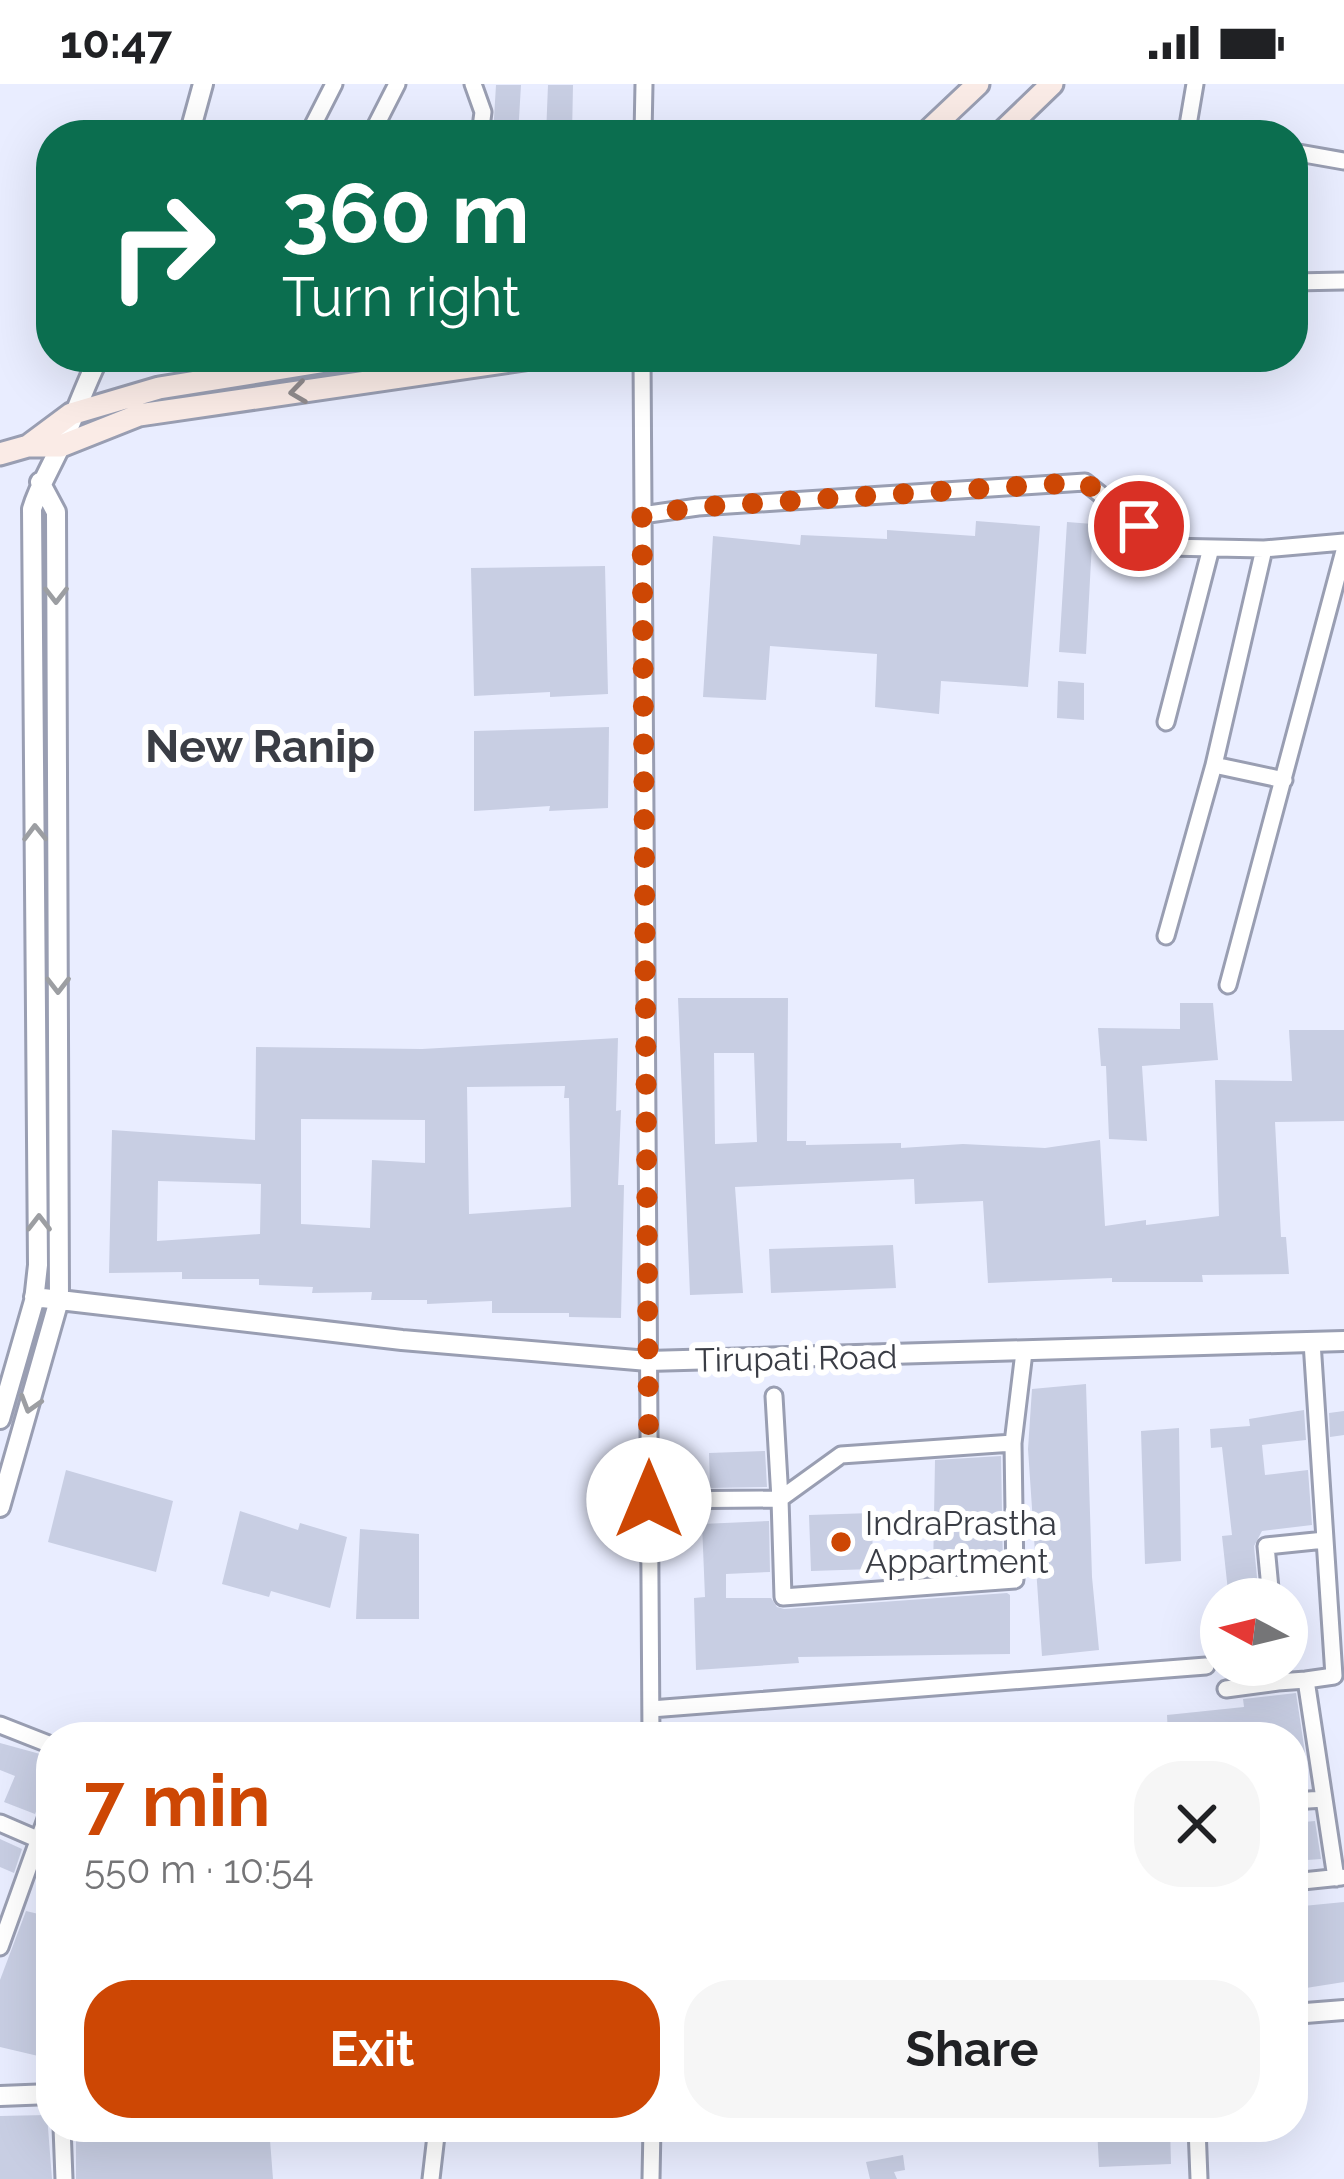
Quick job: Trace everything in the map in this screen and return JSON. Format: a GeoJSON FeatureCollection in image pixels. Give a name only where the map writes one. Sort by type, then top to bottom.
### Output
{"type":"FeatureCollection","features":[{"type":"Feature","properties":{"kind":"main road"},"geometry":{"type":"LineString","coordinates":[[940,120],[978,84]]}},
{"type":"Feature","properties":{"kind":"main road"},"geometry":{"type":"LineString","coordinates":[[1015,120],[1052,84]]}},
{"type":"Feature","properties":{"kind":"main road"},"geometry":{"type":"LineString","coordinates":[[28,446],[71,414],[158,388],[258,372]]}},
{"type":"Feature","properties":{"kind":"main road"},"geometry":{"type":"LineString","coordinates":[[0,454],[28,446],[61,446],[140,415],[435,372]]}},
{"type":"Feature","properties":{"kind":"street"},"geometry":{"type":"LineString","coordinates":[[193,120],[203,84]]}},
{"type":"Feature","properties":{"kind":"street"},"geometry":{"type":"LineString","coordinates":[[316,120],[334,84]]}},
{"type":"Feature","properties":{"kind":"street"},"geometry":{"type":"LineString","coordinates":[[379,120],[397,84]]}},
{"type":"Feature","properties":{"kind":"street"},"geometry":{"type":"LineString","coordinates":[[472,84],[481,120]]}},
{"type":"Feature","properties":{"kind":"street"},"geometry":{"type":"LineString","coordinates":[[643,120],[644,84]]}},
{"type":"Feature","properties":{"kind":"street"},"geometry":{"type":"LineString","coordinates":[[1189,120],[1196,84]]}},
{"type":"Feature","properties":{"kind":"street"},"geometry":{"type":"LineString","coordinates":[[1308,155],[1344,161]]}},
{"type":"Feature","properties":{"kind":"street"},"geometry":{"type":"LineString","coordinates":[[1308,282],[1344,281]]}},
{"type":"Feature","properties":{"kind":"street"},"geometry":{"type":"LineString","coordinates":[[0,1419],[34,1297],[39,1160],[32,509],[92,372]]}},
{"type":"Feature","properties":{"kind":"street"},"geometry":{"type":"LineString","coordinates":[[642,372],[651,1722]]}},
{"type":"Feature","properties":{"kind":"street"},"geometry":{"type":"LineString","coordinates":[[0,1508],[59,1300],[56,512],[40,482]]}},
{"type":"Feature","properties":{"kind":"street"},"geometry":{"type":"LineString","coordinates":[[642,515],[698,507],[1085,482],[1166,547],[1344,546],[1228,985]]}},
{"type":"Feature","properties":{"kind":"street"},"geometry":{"type":"LineString","coordinates":[[1166,722],[1211,548]]}},
{"type":"Feature","properties":{"kind":"street"},"geometry":{"type":"LineString","coordinates":[[1166,935],[1214,765],[1264,549]]}},
{"type":"Feature","properties":{"kind":"street"},"geometry":{"type":"LineString","coordinates":[[1214,765],[1284,780]]}},
{"type":"Feature","properties":{"kind":"street","name":"Tirupati Road"},"geometry":{"type":"LineString","coordinates":[[34,1297],[402,1340],[648,1361],[1344,1341]]}},
{"type":"Feature","properties":{"kind":"street"},"geometry":{"type":"LineString","coordinates":[[1308,1680],[1334,1676],[1312,1342]]}},
{"type":"Feature","properties":{"kind":"street"},"geometry":{"type":"LineString","coordinates":[[775,1396],[783,1597],[1015,1580],[1013,1443],[1024,1352]]}},
{"type":"Feature","properties":{"kind":"street"},"geometry":{"type":"LineString","coordinates":[[649,1500],[780,1499],[841,1455],[1013,1443]]}},
{"type":"Feature","properties":{"kind":"street"},"geometry":{"type":"LineString","coordinates":[[1268,1578],[1266,1546],[1324,1540]]}},
{"type":"Feature","properties":{"kind":"street"},"geometry":{"type":"LineString","coordinates":[[651,1709],[1200,1666]]}},
{"type":"Feature","properties":{"kind":"street"},"geometry":{"type":"LineString","coordinates":[[1226,1689],[1236,1686]]}},
{"type":"Feature","properties":{"kind":"street"},"geometry":{"type":"LineString","coordinates":[[1307,1686],[1340,1877],[1308,1880]]}},
{"type":"Feature","properties":{"kind":"street"},"geometry":{"type":"LineString","coordinates":[[0,1725],[36,1739]]}},
{"type":"Feature","properties":{"kind":"street"},"geometry":{"type":"LineString","coordinates":[[1308,1800],[1324,1799]]}},
{"type":"Feature","properties":{"kind":"street"},"geometry":{"type":"LineString","coordinates":[[0,1823],[36,1839]]}},
{"type":"Feature","properties":{"kind":"street"},"geometry":{"type":"LineString","coordinates":[[0,1947],[36,1861]]}},
{"type":"Feature","properties":{"kind":"street"},"geometry":{"type":"LineString","coordinates":[[1308,2013],[1344,2010]]}},
{"type":"Feature","properties":{"kind":"street"},"geometry":{"type":"LineString","coordinates":[[0,2096],[36,2095]]}},
{"type":"Feature","properties":{"kind":"street"},"geometry":{"type":"LineString","coordinates":[[63,2142],[64,2179]]}},
{"type":"Feature","properties":{"kind":"street"},"geometry":{"type":"LineString","coordinates":[[430,2179],[434,2142]]}},
{"type":"Feature","properties":{"kind":"street"},"geometry":{"type":"LineString","coordinates":[[651,2179],[652,2142]]}},
{"type":"Feature","properties":{"kind":"street"},"geometry":{"type":"LineString","coordinates":[[1198,2142],[1199,2179]]}},
{"type":"Feature","properties":{"kind":"building"},"geometry":{"type":"Polygon","coordinates":[[[496,85],[521,85],[519,120],[494,120],[496,85]]]}},
{"type":"Feature","properties":{"kind":"building"},"geometry":{"type":"Polygon","coordinates":[[[548,85],[573,85],[572,120],[547,120],[548,85]]]}},
{"type":"Feature","properties":{"kind":"building"},"geometry":{"type":"Polygon","coordinates":[[[976,521],[1040,526],[1028,687],[941,681],[939,714],[875,707],[877,654],[770,646],[766,700],[703,697],[713,536],[800,545],[801,535],[887,539],[887,530],[975,536],[976,521]]]}},
{"type":"Feature","properties":{"kind":"building"},"geometry":{"type":"Polygon","coordinates":[[[1067,522],[1093,524],[1086,654],[1059,652],[1067,522]]]}},
{"type":"Feature","properties":{"kind":"building"},"geometry":{"type":"Polygon","coordinates":[[[605,566],[608,694],[474,696],[471,568],[605,566]]]}},
{"type":"Feature","properties":{"kind":"building"},"geometry":{"type":"Polygon","coordinates":[[[1058,681],[1084,683],[1084,720],[1057,718],[1058,681]]]}},
{"type":"Feature","properties":{"kind":"building"},"geometry":{"type":"Polygon","coordinates":[[[609,727],[608,808],[474,811],[474,731],[609,727]]]}},
{"type":"Feature","properties":{"kind":"building"},"geometry":{"type":"Polygon","coordinates":[[[678,998],[788,998],[787,1141],[806,1141],[806,1145],[901,1143],[901,1148],[963,1144],[1045,1148],[1100,1140],[1105,1226],[1219,1216],[1215,1080],[1292,1081],[1289,1030],[1344,1030],[1344,1121],[1275,1122],[1281,1237],[1286,1237],[1289,1274],[1202,1275],[1203,1282],[1112,1282],[1112,1278],[988,1283],[983,1201],[915,1204],[914,1179],[735,1187],[743,1293],[690,1295],[678,998]],[[714,1053],[715,1144],[757,1142],[754,1053],[714,1053]]]}},
{"type":"Feature","properties":{"kind":"building"},"geometry":{"type":"Polygon","coordinates":[[[1180,1003],[1213,1003],[1218,1060],[1142,1066],[1147,1141],[1109,1139],[1106,1066],[1101,1066],[1098,1028],[1180,1029],[1180,1003]]]}},
{"type":"Feature","properties":{"kind":"building"},"geometry":{"type":"Polygon","coordinates":[[[618,1038],[618,1185],[624,1185],[621,1318],[492,1313],[492,1301],[371,1300],[372,1292],[312,1293],[313,1287],[259,1285],[259,1279],[182,1279],[182,1272],[109,1273],[112,1130],[255,1140],[256,1047],[422,1049],[618,1038]],[[565,1086],[467,1087],[469,1214],[571,1207],[565,1086]],[[301,1119],[301,1224],[370,1228],[372,1160],[425,1163],[425,1120],[301,1119]],[[158,1181],[157,1241],[260,1234],[261,1184],[158,1181]]]}},
{"type":"Feature","properties":{"kind":"building"},"geometry":{"type":"Polygon","coordinates":[[[893,1245],[896,1288],[771,1293],[769,1249],[893,1245]]]}},
{"type":"Feature","properties":{"kind":"building"},"geometry":{"type":"Polygon","coordinates":[[[1086,1384],[1099,1650],[1042,1656],[1028,1449],[1032,1389],[1086,1384]]]}},
{"type":"Feature","properties":{"kind":"building"},"geometry":{"type":"Polygon","coordinates":[[[1304,1410],[1306,1440],[1262,1445],[1265,1475],[1308,1470],[1312,1525],[1262,1531],[1254,1546],[1257,1578],[1227,1578],[1222,1536],[1232,1535],[1222,1447],[1211,1448],[1210,1429],[1250,1426],[1249,1419],[1304,1410]]]}},
{"type":"Feature","properties":{"kind":"building"},"geometry":{"type":"Polygon","coordinates":[[[1344,1411],[1344,1435],[1330,1437],[1329,1413],[1344,1411]]]}},
{"type":"Feature","properties":{"kind":"building"},"geometry":{"type":"Polygon","coordinates":[[[1179,1428],[1181,1561],[1145,1564],[1141,1431],[1179,1428]]]}},
{"type":"Feature","properties":{"kind":"building"},"geometry":{"type":"Polygon","coordinates":[[[765,1451],[767,1487],[710,1488],[709,1453],[765,1451]]]}},
{"type":"Feature","properties":{"kind":"building"},"geometry":{"type":"Polygon","coordinates":[[[1001,1456],[1003,1569],[933,1574],[935,1460],[1001,1456]]]}},
{"type":"Feature","properties":{"kind":"building"},"geometry":{"type":"Polygon","coordinates":[[[66,1470],[173,1501],[156,1572],[48,1542],[66,1470]]]}},
{"type":"Feature","properties":{"kind":"building"},"geometry":{"type":"Polygon","coordinates":[[[240,1511],[298,1530],[300,1523],[347,1537],[330,1608],[271,1591],[269,1597],[222,1584],[240,1511]]]}},
{"type":"Feature","properties":{"kind":"building","name":"IndraPrastha Appartment"},"geometry":{"type":"Polygon","coordinates":[[[872,1513],[873,1569],[811,1571],[809,1515],[872,1513]]]}},
{"type":"Feature","properties":{"kind":"building"},"geometry":{"type":"Polygon","coordinates":[[[769,1521],[770,1572],[726,1574],[726,1598],[771,1598],[784,1609],[1007,1593],[1010,1654],[798,1657],[799,1663],[696,1670],[694,1598],[705,1597],[702,1524],[769,1521]]]}},
{"type":"Feature","properties":{"kind":"building"},"geometry":{"type":"Polygon","coordinates":[[[360,1529],[419,1534],[419,1619],[356,1619],[360,1529]]]}},
{"type":"Feature","properties":{"kind":"building"},"geometry":{"type":"Polygon","coordinates":[[[1296,1693],[1300,1722],[1167,1722],[1167,1715],[1244,1707],[1243,1699],[1296,1693]]]}},
{"type":"Feature","properties":{"kind":"building"},"geometry":{"type":"Polygon","coordinates":[[[0,1743],[36,1753],[35,1814],[4,1802],[15,1776],[0,1770],[0,1743]]]}},
{"type":"Feature","properties":{"kind":"building"},"geometry":{"type":"Polygon","coordinates":[[[1315,1821],[1321,1859],[1308,1860],[1308,1822],[1315,1821]]]}},
{"type":"Feature","properties":{"kind":"building"},"geometry":{"type":"Polygon","coordinates":[[[0,1839],[22,1849],[14,1873],[0,1867],[0,1839]]]}},
{"type":"Feature","properties":{"kind":"building"},"geometry":{"type":"Polygon","coordinates":[[[1344,1902],[1344,1982],[1308,1988],[1308,1906],[1344,1902]]]}},
{"type":"Feature","properties":{"kind":"building"},"geometry":{"type":"Polygon","coordinates":[[[26,1911],[36,1913],[36,2055],[0,2047],[0,1980],[26,1911]]]}},
{"type":"Feature","properties":{"kind":"building"},"geometry":{"type":"Polygon","coordinates":[[[36,2115],[36,2142],[49,2142],[52,2179],[0,2179],[0,2116],[36,2115]]]}},
{"type":"Feature","properties":{"kind":"building"},"geometry":{"type":"Polygon","coordinates":[[[76,2142],[270,2142],[273,2179],[76,2179],[76,2142]]]}},
{"type":"Feature","properties":{"kind":"building"},"geometry":{"type":"Polygon","coordinates":[[[1098,2142],[1170,2142],[1171,2164],[1099,2167],[1098,2142]]]}},
{"type":"Feature","properties":{"kind":"building"},"geometry":{"type":"Polygon","coordinates":[[[903,2155],[905,2170],[894,2172],[897,2179],[870,2179],[866,2162],[903,2155]]]}},
{"type":"Feature","properties":{"kind":"place","name":"IndraPrastha Appartment"},"geometry":{"type":"Point","coordinates":[841,1542]}},
{"type":"Feature","properties":{"kind":"district","name":"New Ranip"},"geometry":{"type":"Point","coordinates":[260,746]}},
{"type":"Feature","properties":{"kind":"route"},"geometry":{"type":"LineString","coordinates":[[649,1500],[642,515],[698,507],[1085,482],[1139,526]]}}]}
